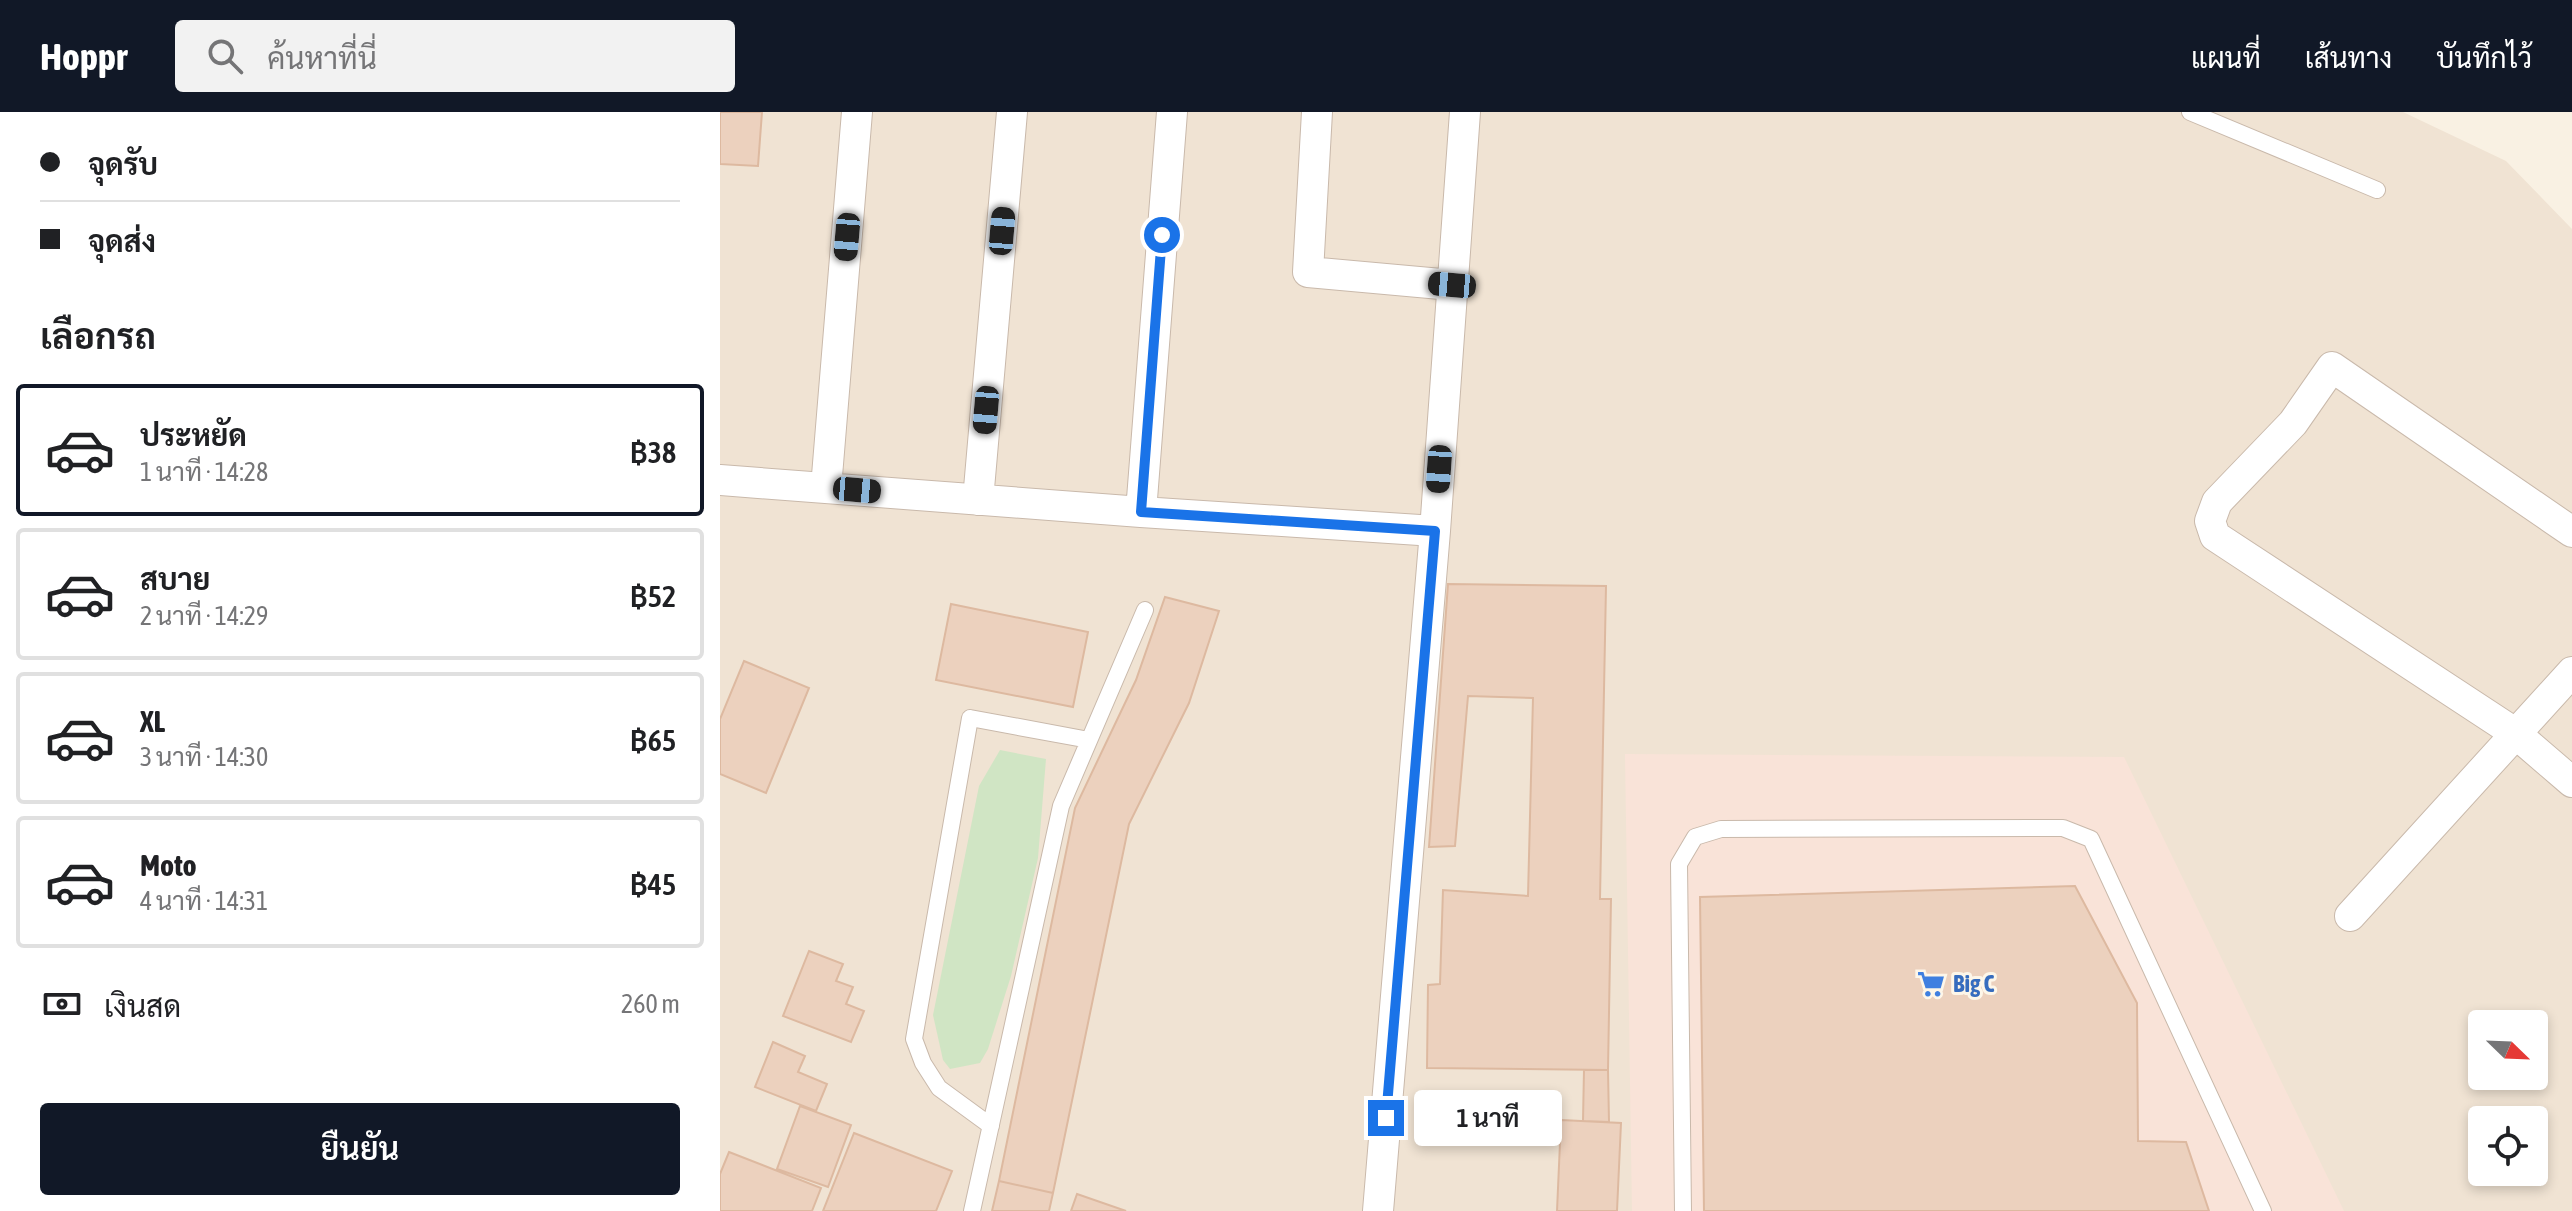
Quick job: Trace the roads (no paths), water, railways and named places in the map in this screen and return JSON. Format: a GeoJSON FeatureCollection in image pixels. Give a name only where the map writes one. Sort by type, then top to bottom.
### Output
{"type":"FeatureCollection","features":[{"type":"Feature","properties":{"kind":"street"},"geometry":{"type":"LineString","coordinates":[[826,488],[857,112]]}},
{"type":"Feature","properties":{"kind":"street"},"geometry":{"type":"LineString","coordinates":[[978,500],[1012,112]]}},
{"type":"Feature","properties":{"kind":"street"},"geometry":{"type":"LineString","coordinates":[[1141,512],[1172,112]]}},
{"type":"Feature","properties":{"kind":"street"},"geometry":{"type":"LineString","coordinates":[[1317,112],[1308,272],[1452,285]]}},
{"type":"Feature","properties":{"kind":"street"},"geometry":{"type":"LineString","coordinates":[[1378,1211],[1435,531],[1465,112]]}},
{"type":"Feature","properties":{"kind":"street"},"geometry":{"type":"LineString","coordinates":[[2572,532],[2332,367],[2293,423],[2217,502],[2210,521],[2215,536],[2515,733],[2572,782]]}},
{"type":"Feature","properties":{"kind":"street"},"geometry":{"type":"LineString","coordinates":[[720,480],[1435,531]]}},
{"type":"Feature","properties":{"kind":"street"},"geometry":{"type":"LineString","coordinates":[[2350,916],[2572,672]]}},
{"type":"Feature","properties":{"kind":"lane"},"geometry":{"type":"LineString","coordinates":[[2190,112],[2377,190]]}},
{"type":"Feature","properties":{"kind":"lane"},"geometry":{"type":"LineString","coordinates":[[972,1211],[1061,806],[1145,610]]}},
{"type":"Feature","properties":{"kind":"lane"},"geometry":{"type":"LineString","coordinates":[[991,1126],[939,1088],[923,1063],[914,1039],[970,718],[1089,740]]}},
{"type":"Feature","properties":{"kind":"lane"},"geometry":{"type":"LineString","coordinates":[[1683,1211],[1679,864],[1695,837],[1721,829],[2049,828],[2063,828],[2091,839],[2263,1211]]}},
{"type":"Feature","properties":{"kind":"place","name":"Big C"},"geometry":{"type":"Point","coordinates":[1931,984]}}]}
